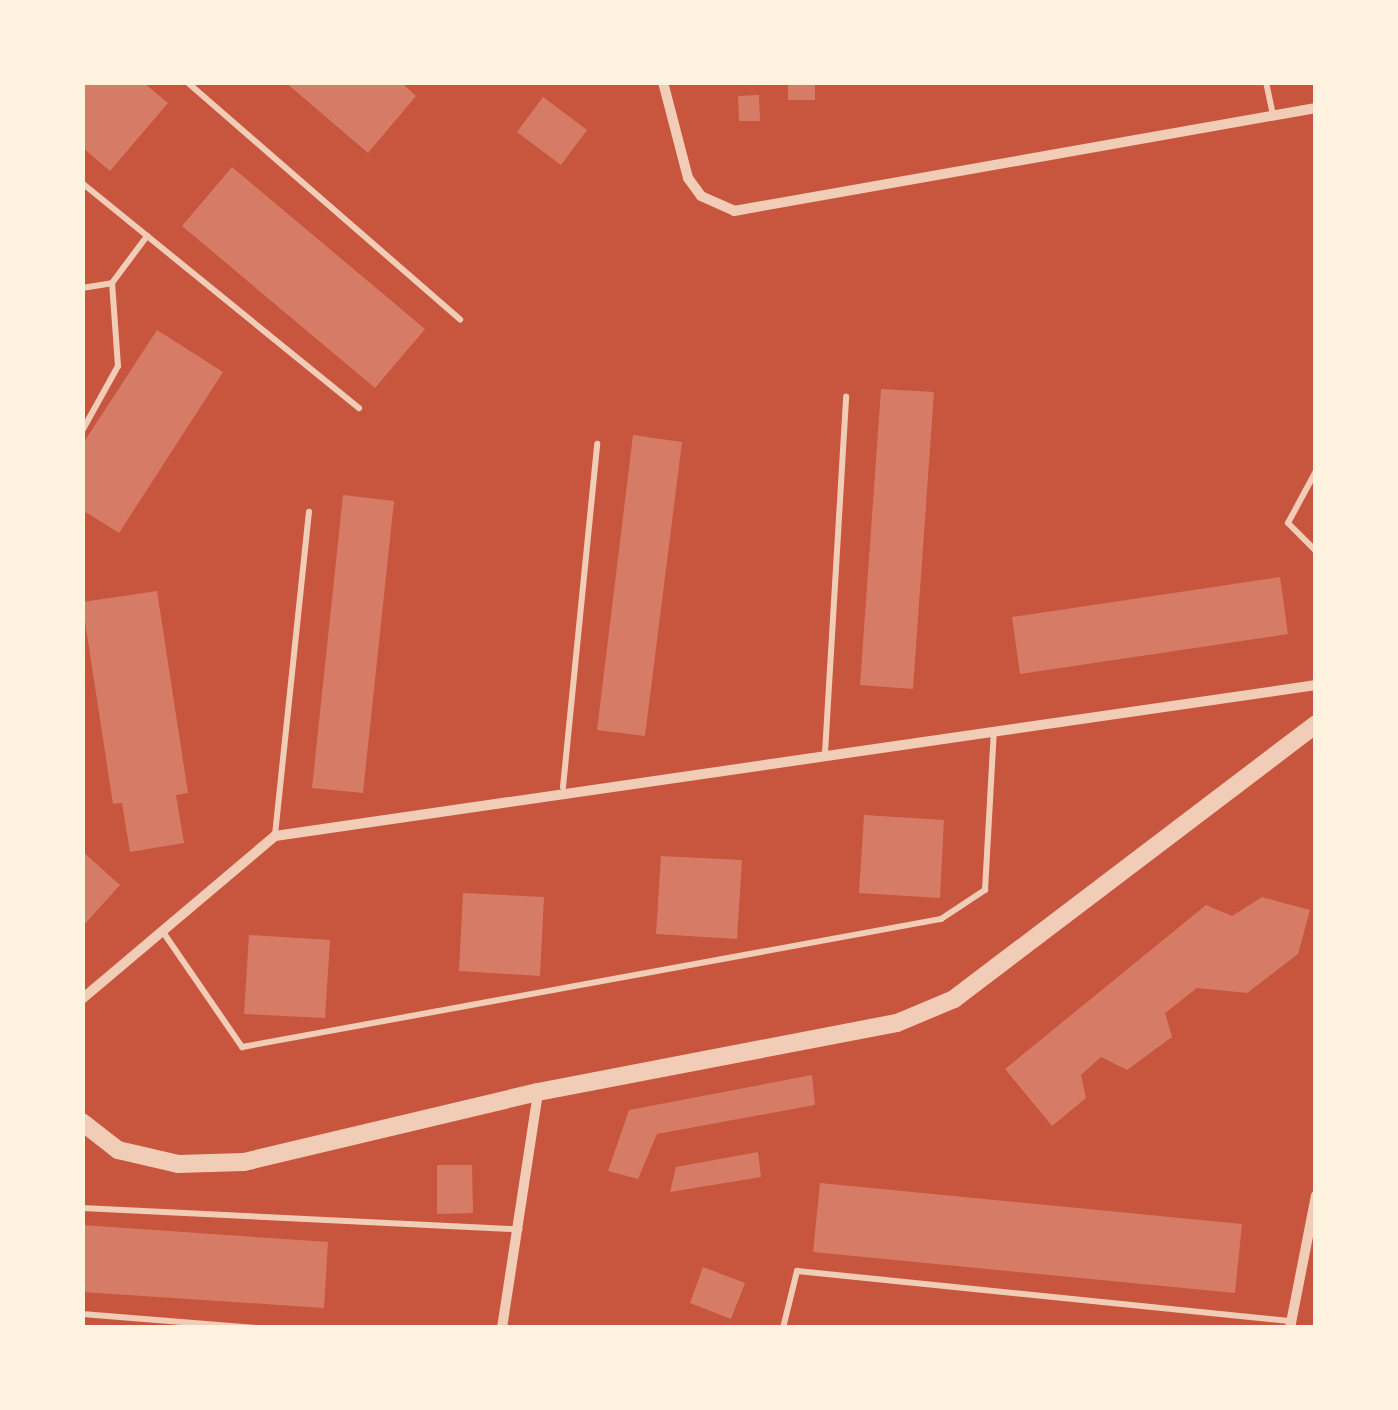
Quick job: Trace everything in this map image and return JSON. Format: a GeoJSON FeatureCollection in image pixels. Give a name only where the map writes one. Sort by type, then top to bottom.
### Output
{"type":"FeatureCollection","features":[{"type":"Feature","properties":{"kind":"street"},"geometry":{"type":"LineString","coordinates":[[663,82],[688,178],[701,196],[734,211],[1316,108]]}},
{"type":"Feature","properties":{"kind":"street"},"geometry":{"type":"LineString","coordinates":[[82,999],[275,836],[562,787],[1316,685]]}},
{"type":"Feature","properties":{"kind":"street"},"geometry":{"type":"LineString","coordinates":[[82,1122],[133,1153],[178,1164],[244,1162],[538,1092],[898,1023],[954,1000],[1316,724]]}},
{"type":"Feature","properties":{"kind":"street"},"geometry":{"type":"LineString","coordinates":[[502,1328],[521,1229],[538,1092]]}},
{"type":"Feature","properties":{"kind":"street"},"geometry":{"type":"LineString","coordinates":[[1290,1324],[1316,1196]]}},
{"type":"Feature","properties":{"kind":"lane"},"geometry":{"type":"LineString","coordinates":[[187,82],[460,319]]}},
{"type":"Feature","properties":{"kind":"lane"},"geometry":{"type":"LineString","coordinates":[[1266,82],[1274,116]]}},
{"type":"Feature","properties":{"kind":"lane"},"geometry":{"type":"LineString","coordinates":[[82,184],[358,408]]}},
{"type":"Feature","properties":{"kind":"lane"},"geometry":{"type":"LineString","coordinates":[[82,431],[118,366],[112,283],[147,236]]}},
{"type":"Feature","properties":{"kind":"lane"},"geometry":{"type":"LineString","coordinates":[[82,288],[112,283]]}},
{"type":"Feature","properties":{"kind":"lane"},"geometry":{"type":"LineString","coordinates":[[825,753],[846,397]]}},
{"type":"Feature","properties":{"kind":"lane"},"geometry":{"type":"LineString","coordinates":[[562,787],[597,444]]}},
{"type":"Feature","properties":{"kind":"lane"},"geometry":{"type":"LineString","coordinates":[[1316,471],[1288,523],[1316,551]]}},
{"type":"Feature","properties":{"kind":"lane"},"geometry":{"type":"LineString","coordinates":[[275,836],[310,512]]}},
{"type":"Feature","properties":{"kind":"lane"},"geometry":{"type":"LineString","coordinates":[[82,559],[82,570]]}},
{"type":"Feature","properties":{"kind":"lane"},"geometry":{"type":"LineString","coordinates":[[163,932],[242,1047],[941,919],[985,890],[994,728]]}},
{"type":"Feature","properties":{"kind":"lane"},"geometry":{"type":"LineString","coordinates":[[82,1208],[521,1229]]}},
{"type":"Feature","properties":{"kind":"lane"},"geometry":{"type":"LineString","coordinates":[[783,1328],[797,1271],[1290,1324]]}},
{"type":"Feature","properties":{"kind":"lane"},"geometry":{"type":"LineString","coordinates":[[82,1314],[256,1328]]}},
{"type":"Feature","properties":{"kind":"building"},"geometry":{"type":"Polygon","coordinates":[[[82,82],[143,82],[168,103],[110,171],[82,147],[82,82]]]}},
{"type":"Feature","properties":{"kind":"building"},"geometry":{"type":"Polygon","coordinates":[[[285,82],[401,82],[416,96],[368,153],[285,82]]]}},
{"type":"Feature","properties":{"kind":"building"},"geometry":{"type":"Polygon","coordinates":[[[788,82],[815,82],[815,100],[788,100],[788,82]]]}},
{"type":"Feature","properties":{"kind":"building"},"geometry":{"type":"Polygon","coordinates":[[[759,95],[760,121],[739,121],[738,96],[759,95]]]}},
{"type":"Feature","properties":{"kind":"building"},"geometry":{"type":"Polygon","coordinates":[[[543,97],[587,130],[561,165],[517,132],[543,97]]]}},
{"type":"Feature","properties":{"kind":"building"},"geometry":{"type":"Polygon","coordinates":[[[232,167],[425,329],[375,388],[182,226],[232,167]]]}},
{"type":"Feature","properties":{"kind":"building"},"geometry":{"type":"Polygon","coordinates":[[[157,330],[223,372],[119,533],[82,510],[82,445],[157,330]]]}},
{"type":"Feature","properties":{"kind":"building"},"geometry":{"type":"Polygon","coordinates":[[[881,389],[934,392],[913,689],[860,685],[881,389]]]}},
{"type":"Feature","properties":{"kind":"building"},"geometry":{"type":"Polygon","coordinates":[[[633,435],[682,442],[645,736],[597,730],[633,435]]]}},
{"type":"Feature","properties":{"kind":"building"},"geometry":{"type":"Polygon","coordinates":[[[343,495],[394,501],[363,793],[312,788],[343,495]]]}},
{"type":"Feature","properties":{"kind":"building"},"geometry":{"type":"Polygon","coordinates":[[[1280,577],[1288,634],[1020,674],[1012,617],[1280,577]]]}},
{"type":"Feature","properties":{"kind":"building"},"geometry":{"type":"Polygon","coordinates":[[[157,591],[188,793],[176,795],[184,843],[130,852],[122,803],[113,804],[82,602],[157,591]]]}},
{"type":"Feature","properties":{"kind":"building"},"geometry":{"type":"Polygon","coordinates":[[[864,815],[944,820],[940,898],[859,893],[864,815]]]}},
{"type":"Feature","properties":{"kind":"building"},"geometry":{"type":"Polygon","coordinates":[[[82,851],[120,885],[82,927],[82,851]]]}},
{"type":"Feature","properties":{"kind":"building"},"geometry":{"type":"Polygon","coordinates":[[[661,856],[742,860],[737,939],[656,934],[661,856]]]}},
{"type":"Feature","properties":{"kind":"building"},"geometry":{"type":"Polygon","coordinates":[[[463,893],[544,897],[540,976],[459,971],[463,893]]]}},
{"type":"Feature","properties":{"kind":"building"},"geometry":{"type":"Polygon","coordinates":[[[1262,897],[1310,910],[1298,954],[1247,993],[1197,988],[1165,1013],[1172,1037],[1127,1070],[1101,1057],[1081,1075],[1086,1098],[1052,1126],[1005,1069],[1206,905],[1232,916],[1262,897]]]}},
{"type":"Feature","properties":{"kind":"building"},"geometry":{"type":"Polygon","coordinates":[[[249,935],[330,940],[325,1018],[244,1014],[249,935]]]}},
{"type":"Feature","properties":{"kind":"building"},"geometry":{"type":"Polygon","coordinates":[[[812,1075],[815,1105],[657,1134],[638,1179],[608,1171],[629,1110],[812,1075]]]}},
{"type":"Feature","properties":{"kind":"building"},"geometry":{"type":"Polygon","coordinates":[[[758,1152],[761,1177],[670,1192],[676,1167],[758,1152]]]}},
{"type":"Feature","properties":{"kind":"building"},"geometry":{"type":"Polygon","coordinates":[[[437,1165],[472,1165],[473,1213],[437,1214],[437,1165]]]}},
{"type":"Feature","properties":{"kind":"building"},"geometry":{"type":"Polygon","coordinates":[[[820,1183],[1242,1224],[1235,1293],[813,1252],[820,1183]]]}},
{"type":"Feature","properties":{"kind":"building"},"geometry":{"type":"Polygon","coordinates":[[[82,1225],[328,1242],[324,1308],[82,1292],[82,1225]]]}},
{"type":"Feature","properties":{"kind":"building"},"geometry":{"type":"Polygon","coordinates":[[[703,1267],[745,1283],[731,1319],[690,1303],[703,1267]]]}}]}
